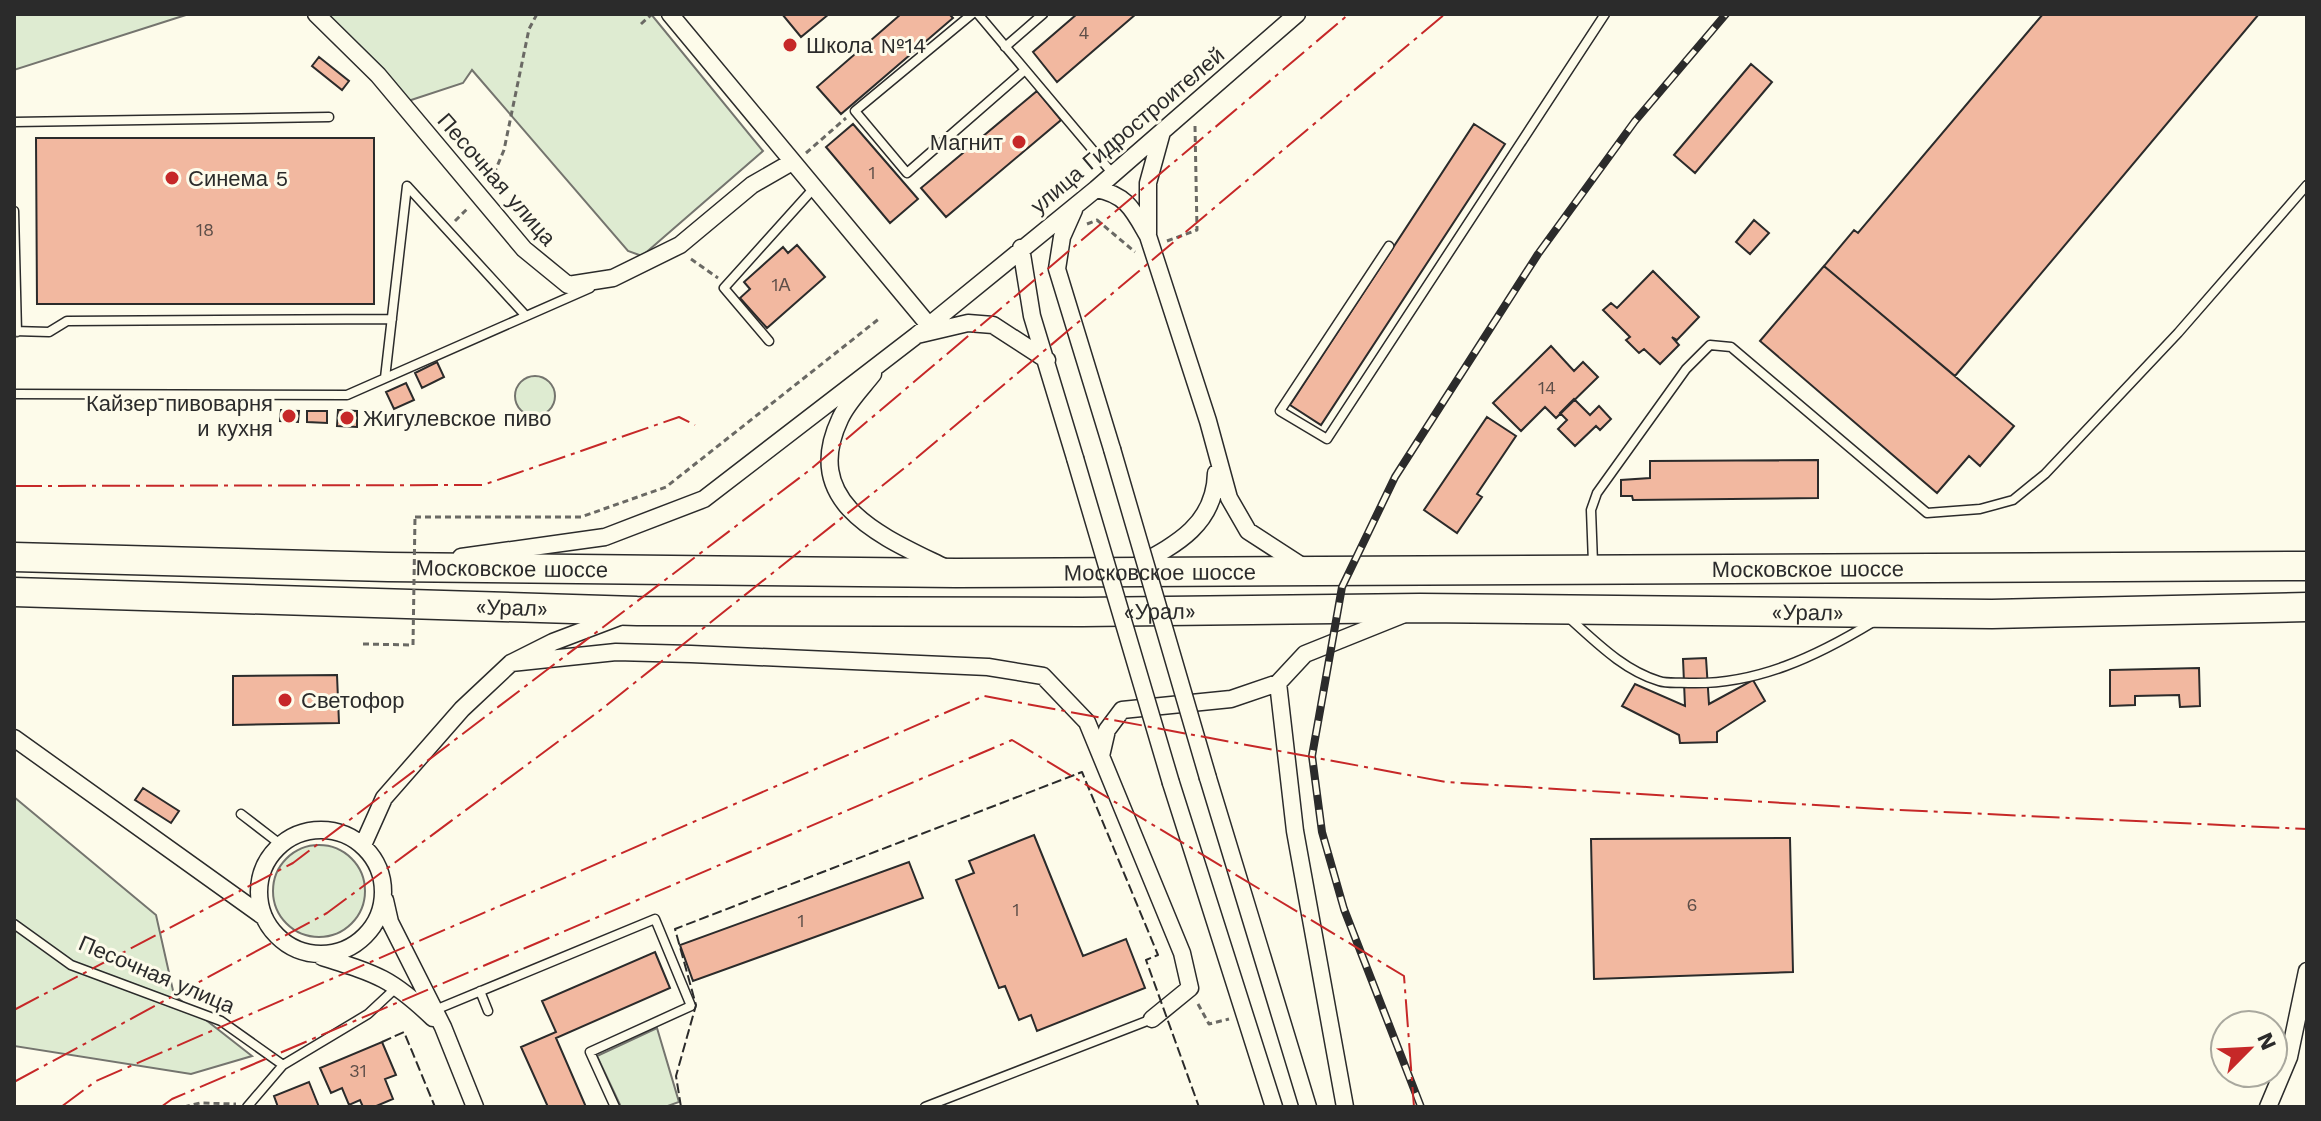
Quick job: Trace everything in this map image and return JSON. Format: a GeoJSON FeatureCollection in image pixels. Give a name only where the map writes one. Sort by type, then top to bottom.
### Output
{"type":"FeatureCollection","features":[{"type":"Feature","properties":{"kind":"highway","name":"Московское шоссе"},"geometry":{"type":"LineString","coordinates":[[14,557],[388,567],[956,573],[2307,566]]}},
{"type":"Feature","properties":{"kind":"highway","name":"«Урал»"},"geometry":{"type":"LineString","coordinates":[[14,592],[637,611],[1082,612],[1420,608],[1992,614],[2307,607]]}},
{"type":"Feature","properties":{"kind":"street","name":"Песочная улица"},"geometry":{"type":"LineString","coordinates":[[316,14],[378,75],[524,249],[568,285],[613,278],[680,245],[752,185],[793,163]]}},
{"type":"Feature","properties":{"kind":"street"},"geometry":{"type":"LineString","coordinates":[[670,14],[814,188],[922,329],[968,323],[993,325],[1047,360]]}},
{"type":"Feature","properties":{"kind":"street","name":"улица Гидростроителей"},"geometry":{"type":"LineString","coordinates":[[388,567],[605,537],[704,499],[1096,189],[1291,16]]}},
{"type":"Feature","properties":{"kind":"street"},"geometry":{"type":"LineString","coordinates":[[1148,236],[1148,183],[1163,129]]}},
{"type":"Feature","properties":{"kind":"street"},"geometry":{"type":"LineString","coordinates":[[1096,189],[1115,193],[1133,209],[1148,236],[1208,421],[1229,498],[1248,531],[1308,570]]}},
{"type":"Feature","properties":{"kind":"street"},"geometry":{"type":"LineString","coordinates":[[1080,201],[1062,237],[1057,269],[1308,1107]]}},
{"type":"Feature","properties":{"kind":"street"},"geometry":{"type":"LineString","coordinates":[[1021,248],[1032,316],[1171,783],[1274,1107]]}},
{"type":"Feature","properties":{"kind":"street"},"geometry":{"type":"LineString","coordinates":[[886,357],[840,418],[829,455],[836,492],[859,521],[956,573]]}},
{"type":"Feature","properties":{"kind":"street"},"geometry":{"type":"LineString","coordinates":[[1124,572],[1180,542],[1205,517],[1216,492],[1217,463]]}},
{"type":"Feature","properties":{"kind":"street"},"geometry":{"type":"LineString","coordinates":[[1101,756],[1107,730],[1122,710],[1231,699],[1278,683],[1305,654],[1420,608]]}},
{"type":"Feature","properties":{"kind":"street"},"geometry":{"type":"LineString","coordinates":[[363,845],[384,798],[462,709],[511,663],[553,642],[637,611]]}},
{"type":"Feature","properties":{"kind":"street"},"geometry":{"type":"LineString","coordinates":[[511,663],[616,652],[988,667],[1043,676],[1087,722],[1182,953],[1190,988],[1152,1019]]}},
{"type":"Feature","properties":{"kind":"street"},"geometry":{"type":"LineString","coordinates":[[1278,683],[1295,831],[1345,1107]]}},
{"type":"Feature","properties":{"kind":"street"},"geometry":{"type":"LineString","coordinates":[[14,738],[264,917]]}},
{"type":"Feature","properties":{"kind":"street"},"geometry":{"type":"LineString","coordinates":[[384,895],[379,918],[366,936],[341,952],[314,955],[293,948],[275,935],[264,917],[258,892],[262,871],[280,844],[301,832],[323,829],[344,833],[363,845],[381,873],[390,922],[443,1027],[475,1107]]}},
{"type":"Feature","properties":{"kind":"street"},"geometry":{"type":"LineString","coordinates":[[293,948],[374,973],[398,985],[443,1027]]}},
{"type":"Feature","properties":{"kind":"street"},"geometry":{"type":"LineString","coordinates":[[2268,1107],[2289,1057],[2307,971]]}},
{"type":"Feature","properties":{"kind":"lane"},"geometry":{"type":"LineString","coordinates":[[1025,70],[907,173],[855,111],[975,14],[1025,70],[1113,174]]}},
{"type":"Feature","properties":{"kind":"lane"},"geometry":{"type":"LineString","coordinates":[[1005,47],[1043,14]]}},
{"type":"Feature","properties":{"kind":"lane"},"geometry":{"type":"LineString","coordinates":[[1389,246],[1280,411],[1327,439],[1605,14]]}},
{"type":"Feature","properties":{"kind":"lane"},"geometry":{"type":"LineString","coordinates":[[14,122],[329,117]]}},
{"type":"Feature","properties":{"kind":"lane"},"geometry":{"type":"LineString","coordinates":[[1593,569],[1591,510],[1597,493],[1686,369],[1710,345],[1731,347],[1927,513],[2002,503],[2013,500],[2045,474],[2178,333],[2307,185]]}},
{"type":"Feature","properties":{"kind":"lane"},"geometry":{"type":"LineString","coordinates":[[385,378],[407,186],[526,316]]}},
{"type":"Feature","properties":{"kind":"lane"},"geometry":{"type":"LineString","coordinates":[[769,341],[724,288],[814,188]]}},
{"type":"Feature","properties":{"kind":"lane"},"geometry":{"type":"LineString","coordinates":[[14,211],[15,332],[49,332],[67,321],[392,319]]}},
{"type":"Feature","properties":{"kind":"lane"},"geometry":{"type":"LineString","coordinates":[[14,394],[347,395],[613,278]]}},
{"type":"Feature","properties":{"kind":"lane"},"geometry":{"type":"LineString","coordinates":[[1560,609],[1611,656],[1660,682],[1713,683],[1783,669],[1830,647],[1888,613]]}},
{"type":"Feature","properties":{"kind":"lane"},"geometry":{"type":"LineString","coordinates":[[241,814],[280,844]]}},
{"type":"Feature","properties":{"kind":"lane"},"geometry":{"type":"LineString","coordinates":[[434,1010],[655,919],[691,1006],[590,1052],[615,1107]]}},
{"type":"Feature","properties":{"kind":"lane","name":"Песочная улица"},"geometry":{"type":"LineString","coordinates":[[14,924],[71,965],[221,1021],[283,1065]]}},
{"type":"Feature","properties":{"kind":"lane"},"geometry":{"type":"LineString","coordinates":[[253,1105],[283,1065],[368,1014],[398,985]]}},
{"type":"Feature","properties":{"kind":"lane"},"geometry":{"type":"LineString","coordinates":[[480,991],[488,1011]]}},
{"type":"Feature","properties":{"kind":"lane"},"geometry":{"type":"LineString","coordinates":[[925,1107],[1152,1019]]}},
{"type":"Feature","properties":{"kind":"path"},"geometry":{"type":"LineString","coordinates":[[446,229],[480,197],[497,172],[529,29],[537,14]]}},
{"type":"Feature","properties":{"kind":"path"},"geometry":{"type":"LineString","coordinates":[[641,24],[651,15]]}},
{"type":"Feature","properties":{"kind":"path"},"geometry":{"type":"LineString","coordinates":[[793,163],[855,111]]}},
{"type":"Feature","properties":{"kind":"path"},"geometry":{"type":"LineString","coordinates":[[1167,241],[1197,230],[1195,123]]}},
{"type":"Feature","properties":{"kind":"path"},"geometry":{"type":"LineString","coordinates":[[1079,232],[1097,220],[1135,252]]}},
{"type":"Feature","properties":{"kind":"path"},"geometry":{"type":"LineString","coordinates":[[682,253],[727,284]]}},
{"type":"Feature","properties":{"kind":"path"},"geometry":{"type":"LineString","coordinates":[[363,644],[413,645],[415,517],[581,517],[666,487],[880,318]]}},
{"type":"Feature","properties":{"kind":"path"},"geometry":{"type":"LineString","coordinates":[[1190,988],[1209,1024],[1229,1019]]}},
{"type":"Feature","properties":{"kind":"path"},"geometry":{"type":"LineString","coordinates":[[184,1107],[200,1103],[253,1105]]}},
{"type":"Feature","properties":{"kind":"green space"},"geometry":{"type":"Polygon","coordinates":[[[14,14],[189,14],[14,70],[14,14]]]}},
{"type":"Feature","properties":{"kind":"green space"},"geometry":{"type":"Polygon","coordinates":[[[326,14],[651,14],[763,151],[642,256],[628,251],[472,70],[463,83],[402,103],[326,14]]]}},
{"type":"Feature","properties":{"kind":"green space"},"geometry":{"type":"Polygon","coordinates":[[[535,376],[549,382],[555,396],[549,410],[535,416],[521,410],[515,396],[521,382],[535,376]]]}},
{"type":"Feature","properties":{"kind":"green space"},"geometry":{"type":"Polygon","coordinates":[[[14,797],[156,915],[174,995],[252,1056],[191,1074],[14,1046],[14,797]]]}},
{"type":"Feature","properties":{"kind":"green space"},"geometry":{"type":"Polygon","coordinates":[[[319,845],[336,849],[351,859],[361,874],[365,891],[361,908],[351,923],[336,933],[319,937],[302,933],[287,923],[277,908],[273,891],[277,874],[287,859],[302,849],[319,845]]]}},
{"type":"Feature","properties":{"kind":"green space"},"geometry":{"type":"Polygon","coordinates":[[[657,1028],[679,1102],[665,1107],[621,1107],[597,1056],[657,1028]]]}},
{"type":"Feature","properties":{"kind":"building"},"geometry":{"type":"Polygon","coordinates":[[[782,14],[829,14],[801,37],[782,14]]]}},
{"type":"Feature","properties":{"kind":"building"},"geometry":{"type":"Polygon","coordinates":[[[901,14],[949,14],[953,18],[841,114],[817,87],[901,14]]]}},
{"type":"Feature","properties":{"kind":"building"},"geometry":{"type":"Polygon","coordinates":[[[1077,14],[1136,14],[1057,82],[1033,52],[1077,14]]]}},
{"type":"Feature","properties":{"kind":"building"},"geometry":{"type":"Polygon","coordinates":[[[2043,14],[2259,14],[1955,376],[1824,266],[1854,230],[1858,233],[2043,14]]]}},
{"type":"Feature","properties":{"kind":"building"},"geometry":{"type":"Polygon","coordinates":[[[319,57],[349,81],[342,90],[312,66],[319,57]]]}},
{"type":"Feature","properties":{"kind":"building"},"geometry":{"type":"Polygon","coordinates":[[[1751,64],[1772,82],[1695,173],[1674,155],[1751,64]]]}},
{"type":"Feature","properties":{"kind":"building"},"geometry":{"type":"Polygon","coordinates":[[[1037,91],[1061,120],[946,217],[921,188],[1037,91]]]}},
{"type":"Feature","properties":{"kind":"building"},"geometry":{"type":"Polygon","coordinates":[[[853,124],[918,199],[890,223],[826,147],[853,124]]]}},
{"type":"Feature","properties":{"kind":"building"},"geometry":{"type":"Polygon","coordinates":[[[1474,124],[1505,144],[1321,425],[1290,405],[1474,124]]]}},
{"type":"Feature","properties":{"kind":"building"},"geometry":{"type":"Polygon","coordinates":[[[36,138],[374,138],[374,304],[37,304],[36,138]]]}},
{"type":"Feature","properties":{"kind":"building"},"geometry":{"type":"Polygon","coordinates":[[[1754,220],[1769,233],[1750,254],[1736,242],[1754,220]]]}},
{"type":"Feature","properties":{"kind":"building"},"geometry":{"type":"Polygon","coordinates":[[[797,245],[825,277],[767,328],[740,298],[750,289],[744,282],[783,247],[788,253],[797,245]]]}},
{"type":"Feature","properties":{"kind":"building"},"geometry":{"type":"Polygon","coordinates":[[[1824,266],[2014,426],[1980,466],[1969,456],[1937,493],[1760,341],[1824,266]]]}},
{"type":"Feature","properties":{"kind":"building"},"geometry":{"type":"Polygon","coordinates":[[[1653,271],[1699,317],[1677,340],[1672,337],[1679,345],[1660,364],[1644,349],[1639,353],[1626,340],[1630,337],[1603,310],[1611,303],[1617,308],[1653,271]]]}},
{"type":"Feature","properties":{"kind":"building"},"geometry":{"type":"Polygon","coordinates":[[[1551,346],[1574,371],[1583,362],[1598,377],[1556,418],[1545,407],[1521,431],[1493,403],[1551,346]]]}},
{"type":"Feature","properties":{"kind":"building"},"geometry":{"type":"Polygon","coordinates":[[[437,362],[444,377],[422,388],[415,373],[437,362]]]}},
{"type":"Feature","properties":{"kind":"building"},"geometry":{"type":"Polygon","coordinates":[[[406,383],[414,400],[394,409],[386,392],[406,383]]]}},
{"type":"Feature","properties":{"kind":"building"},"geometry":{"type":"Polygon","coordinates":[[[1574,399],[1590,415],[1599,406],[1611,419],[1600,430],[1596,426],[1575,446],[1558,429],[1567,420],[1560,413],[1574,399]]]}},
{"type":"Feature","properties":{"kind":"building","name":"Кайзер пивоварня и кухня"},"geometry":{"type":"Polygon","coordinates":[[[281,410],[299,411],[298,422],[280,421],[281,410]]]}},
{"type":"Feature","properties":{"kind":"building","name":"Жигулевское пиво"},"geometry":{"type":"Polygon","coordinates":[[[338,410],[357,411],[357,427],[337,426],[338,410]]]}},
{"type":"Feature","properties":{"kind":"building"},"geometry":{"type":"Polygon","coordinates":[[[307,411],[327,411],[327,423],[307,422],[307,411]]]}},
{"type":"Feature","properties":{"kind":"building"},"geometry":{"type":"Polygon","coordinates":[[[1487,417],[1516,436],[1477,494],[1482,497],[1457,533],[1424,510],[1487,417]]]}},
{"type":"Feature","properties":{"kind":"building"},"geometry":{"type":"Polygon","coordinates":[[[1818,460],[1818,498],[1633,500],[1632,496],[1621,496],[1621,480],[1650,478],[1650,461],[1818,460]]]}},
{"type":"Feature","properties":{"kind":"building"},"geometry":{"type":"Polygon","coordinates":[[[1706,658],[1709,704],[1753,680],[1765,701],[1717,732],[1717,742],[1680,743],[1679,735],[1622,706],[1635,684],[1685,706],[1683,659],[1706,658]]]}},
{"type":"Feature","properties":{"kind":"building"},"geometry":{"type":"Polygon","coordinates":[[[2199,668],[2200,706],[2180,707],[2179,695],[2135,696],[2135,705],[2110,706],[2110,670],[2199,668]]]}},
{"type":"Feature","properties":{"kind":"building","name":"Светофор"},"geometry":{"type":"Polygon","coordinates":[[[337,675],[339,723],[233,725],[233,676],[337,675]]]}},
{"type":"Feature","properties":{"kind":"building"},"geometry":{"type":"Polygon","coordinates":[[[143,788],[179,811],[171,823],[135,800],[143,788]]]}},
{"type":"Feature","properties":{"kind":"building"},"geometry":{"type":"Polygon","coordinates":[[[1034,835],[1083,956],[1126,939],[1145,988],[1037,1031],[1031,1015],[1019,1020],[1005,986],[999,988],[956,880],[974,873],[969,861],[1034,835]]]}},
{"type":"Feature","properties":{"kind":"building"},"geometry":{"type":"Polygon","coordinates":[[[1790,838],[1793,972],[1594,979],[1591,839],[1790,838]]]}},
{"type":"Feature","properties":{"kind":"building"},"geometry":{"type":"Polygon","coordinates":[[[909,862],[923,898],[693,981],[680,945],[909,862]]]}},
{"type":"Feature","properties":{"kind":"building"},"geometry":{"type":"Polygon","coordinates":[[[655,952],[670,988],[556,1038],[586,1107],[548,1107],[521,1047],[556,1032],[542,1001],[655,952]]]}},
{"type":"Feature","properties":{"kind":"building"},"geometry":{"type":"Polygon","coordinates":[[[382,1042],[396,1075],[385,1079],[393,1099],[374,1107],[363,1107],[360,1100],[349,1105],[342,1088],[331,1093],[320,1068],[382,1042]]]}},
{"type":"Feature","properties":{"kind":"building"},"geometry":{"type":"Polygon","coordinates":[[[309,1082],[319,1107],[278,1107],[274,1096],[309,1082]]]}},
{"type":"Feature","properties":{"kind":"railway"},"geometry":{"type":"LineString","coordinates":[[1421,1107],[1344,909],[1322,832],[1312,756],[1342,587],[1395,477],[1538,254],[1635,121],[1726,14]]}},
{"type":"Feature","properties":{"kind":"fence"},"geometry":{"type":"LineString","coordinates":[[681,1107],[676,1076],[696,1005],[675,929],[1082,772],[1158,955],[1146,960],[1199,1107]]}},
{"type":"Feature","properties":{"kind":"fence"},"geometry":{"type":"LineString","coordinates":[[382,1042],[404,1032],[435,1107]]}},
{"type":"Feature","properties":{"kind":"power"},"geometry":{"type":"LineString","coordinates":[[14,1010],[293,863],[811,469],[1349,14]]}},
{"type":"Feature","properties":{"kind":"power"},"geometry":{"type":"LineString","coordinates":[[14,1082],[327,913],[598,712],[907,466],[1445,14]]}},
{"type":"Feature","properties":{"kind":"power"},"geometry":{"type":"LineString","coordinates":[[14,486],[483,485],[679,417],[695,425]]}},
{"type":"Feature","properties":{"kind":"power"},"geometry":{"type":"LineString","coordinates":[[61,1107],[96,1081],[984,696],[1446,782],[1879,809],[2307,829]]}},
{"type":"Feature","properties":{"kind":"power"},"geometry":{"type":"LineString","coordinates":[[161,1107],[172,1099],[1012,740],[1404,976],[1414,1107]]}},
{"type":"Feature","properties":{"kind":"place","name":"Школа №14"},"geometry":{"type":"Point","coordinates":[790,45]}},
{"type":"Feature","properties":{"kind":"place","name":"Магнит"},"geometry":{"type":"Point","coordinates":[1019,142]}},
{"type":"Feature","properties":{"kind":"place","name":"Синема 5"},"geometry":{"type":"Point","coordinates":[172,178]}},
{"type":"Feature","properties":{"kind":"place","name":"Кайзер пивоварня и кухня"},"geometry":{"type":"Point","coordinates":[289,416]}},
{"type":"Feature","properties":{"kind":"place","name":"Жигулевское пиво"},"geometry":{"type":"Point","coordinates":[347,418]}},
{"type":"Feature","properties":{"kind":"place","name":"Светофор"},"geometry":{"type":"Point","coordinates":[285,700]}}]}
